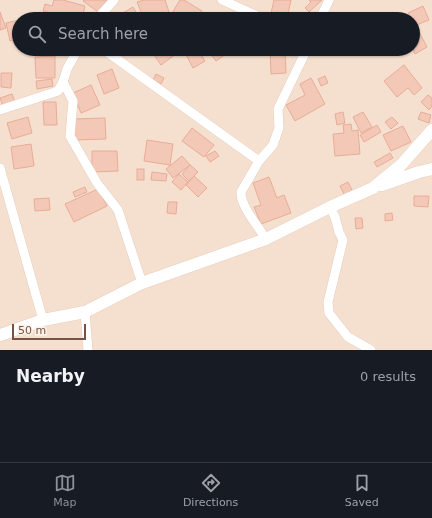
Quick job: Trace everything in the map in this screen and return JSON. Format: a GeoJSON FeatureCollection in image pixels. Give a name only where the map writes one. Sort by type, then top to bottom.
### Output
{"type":"FeatureCollection","features":[{"type":"Feature","properties":{"kind":"street"},"geometry":{"type":"LineString","coordinates":[[103,12],[114,0]]}},
{"type":"Feature","properties":{"kind":"street"},"geometry":{"type":"LineString","coordinates":[[222,0],[249,12]]}},
{"type":"Feature","properties":{"kind":"street"},"geometry":{"type":"LineString","coordinates":[[323,12],[329,0]]}},
{"type":"Feature","properties":{"kind":"street"},"geometry":{"type":"LineString","coordinates":[[0,110],[58,91],[74,56]]}},
{"type":"Feature","properties":{"kind":"street"},"geometry":{"type":"LineString","coordinates":[[113,56],[259,161]]}},
{"type":"Feature","properties":{"kind":"street"},"geometry":{"type":"LineString","coordinates":[[266,239],[244,205],[241,192],[259,161],[273,145],[279,128],[278,109],[304,56]]}},
{"type":"Feature","properties":{"kind":"street"},"geometry":{"type":"LineString","coordinates":[[63,82],[73,101],[70,136],[97,183],[118,210],[142,283]]}},
{"type":"Feature","properties":{"kind":"street"},"geometry":{"type":"LineString","coordinates":[[373,188],[401,165],[432,130]]}},
{"type":"Feature","properties":{"kind":"street"},"geometry":{"type":"LineString","coordinates":[[0,168],[2,180],[43,320]]}},
{"type":"Feature","properties":{"kind":"street"},"geometry":{"type":"LineString","coordinates":[[0,335],[43,320],[85,312],[142,283],[266,239],[330,207],[373,188],[432,169]]}},
{"type":"Feature","properties":{"kind":"street"},"geometry":{"type":"LineString","coordinates":[[330,207],[343,240],[328,302],[329,313],[348,336],[371,350]]}},
{"type":"Feature","properties":{"kind":"street"},"geometry":{"type":"LineString","coordinates":[[85,312],[88,350]]}},
{"type":"Feature","properties":{"kind":"shaded area"},"geometry":{"type":"Polygon","coordinates":[[[0,0],[432,0],[432,350],[0,350],[0,0]]]}},
{"type":"Feature","properties":{"kind":"building"},"geometry":{"type":"Polygon","coordinates":[[[54,0],[63,0],[85,6],[84,12],[43,11],[45,4],[52,6],[54,0]]]}},
{"type":"Feature","properties":{"kind":"building"},"geometry":{"type":"Polygon","coordinates":[[[107,0],[98,12],[83,1],[107,0]]]}},
{"type":"Feature","properties":{"kind":"building"},"geometry":{"type":"Polygon","coordinates":[[[144,0],[165,0],[169,12],[141,12],[137,2],[144,0]]]}},
{"type":"Feature","properties":{"kind":"building"},"geometry":{"type":"Polygon","coordinates":[[[180,0],[184,0],[202,11],[201,12],[173,12],[180,0]]]}},
{"type":"Feature","properties":{"kind":"building"},"geometry":{"type":"Polygon","coordinates":[[[274,0],[291,0],[288,12],[271,12],[274,0]]]}},
{"type":"Feature","properties":{"kind":"building"},"geometry":{"type":"Polygon","coordinates":[[[309,0],[322,0],[309,12],[305,8],[311,2],[309,0]]]}},
{"type":"Feature","properties":{"kind":"building"},"geometry":{"type":"Polygon","coordinates":[[[423,6],[429,20],[420,24],[420,12],[410,12],[423,6]]]}},
{"type":"Feature","properties":{"kind":"building"},"geometry":{"type":"Polygon","coordinates":[[[133,7],[136,12],[125,12],[133,7]]]}},
{"type":"Feature","properties":{"kind":"building"},"geometry":{"type":"Polygon","coordinates":[[[0,12],[6,28],[0,30],[0,12]]]}},
{"type":"Feature","properties":{"kind":"building"},"geometry":{"type":"Polygon","coordinates":[[[12,22],[12,41],[10,41],[6,23],[12,22]]]}},
{"type":"Feature","properties":{"kind":"building"},"geometry":{"type":"Polygon","coordinates":[[[420,34],[427,47],[420,51],[420,34]]]}},
{"type":"Feature","properties":{"kind":"building"},"geometry":{"type":"Polygon","coordinates":[[[55,56],[55,78],[36,78],[35,57],[55,56]]]}},
{"type":"Feature","properties":{"kind":"building"},"geometry":{"type":"Polygon","coordinates":[[[155,56],[173,56],[161,65],[155,56]]]}},
{"type":"Feature","properties":{"kind":"building"},"geometry":{"type":"Polygon","coordinates":[[[187,56],[202,56],[205,61],[193,68],[187,56]]]}},
{"type":"Feature","properties":{"kind":"building"},"geometry":{"type":"Polygon","coordinates":[[[212,56],[223,56],[216,61],[212,56]]]}},
{"type":"Feature","properties":{"kind":"building"},"geometry":{"type":"Polygon","coordinates":[[[270,56],[285,56],[286,73],[271,74],[270,56]]]}},
{"type":"Feature","properties":{"kind":"building"},"geometry":{"type":"Polygon","coordinates":[[[404,65],[422,88],[414,95],[408,88],[397,97],[384,81],[404,65]]]}},
{"type":"Feature","properties":{"kind":"building"},"geometry":{"type":"Polygon","coordinates":[[[112,69],[119,88],[104,94],[97,75],[112,69]]]}},
{"type":"Feature","properties":{"kind":"building"},"geometry":{"type":"Polygon","coordinates":[[[1,73],[12,73],[11,88],[1,87],[1,73]]]}},
{"type":"Feature","properties":{"kind":"building"},"geometry":{"type":"Polygon","coordinates":[[[156,74],[164,78],[161,84],[153,80],[156,74]]]}},
{"type":"Feature","properties":{"kind":"building"},"geometry":{"type":"Polygon","coordinates":[[[325,76],[328,83],[321,86],[318,79],[325,76]]]}},
{"type":"Feature","properties":{"kind":"building"},"geometry":{"type":"Polygon","coordinates":[[[311,78],[325,104],[295,121],[286,105],[305,95],[300,84],[311,78]]]}},
{"type":"Feature","properties":{"kind":"building"},"geometry":{"type":"Polygon","coordinates":[[[52,79],[53,86],[37,89],[36,81],[52,79]]]}},
{"type":"Feature","properties":{"kind":"building"},"geometry":{"type":"Polygon","coordinates":[[[91,85],[100,105],[81,113],[73,93],[91,85]]]}},
{"type":"Feature","properties":{"kind":"building"},"geometry":{"type":"Polygon","coordinates":[[[12,94],[15,102],[3,106],[0,98],[12,94]]]}},
{"type":"Feature","properties":{"kind":"building"},"geometry":{"type":"Polygon","coordinates":[[[428,95],[432,98],[432,106],[429,110],[421,102],[428,95]]]}},
{"type":"Feature","properties":{"kind":"building"},"geometry":{"type":"Polygon","coordinates":[[[43,102],[56,102],[57,125],[44,125],[43,102]]]}},
{"type":"Feature","properties":{"kind":"building"},"geometry":{"type":"Polygon","coordinates":[[[343,112],[345,123],[337,125],[335,114],[343,112]]]}},
{"type":"Feature","properties":{"kind":"building"},"geometry":{"type":"Polygon","coordinates":[[[363,112],[372,127],[361,133],[353,117],[363,112]]]}},
{"type":"Feature","properties":{"kind":"building"},"geometry":{"type":"Polygon","coordinates":[[[421,112],[431,115],[429,123],[418,119],[421,112]]]}},
{"type":"Feature","properties":{"kind":"building"},"geometry":{"type":"Polygon","coordinates":[[[28,117],[32,133],[12,139],[7,123],[28,117]]]}},
{"type":"Feature","properties":{"kind":"building"},"geometry":{"type":"Polygon","coordinates":[[[392,117],[398,123],[391,129],[385,122],[392,117]]]}},
{"type":"Feature","properties":{"kind":"building"},"geometry":{"type":"Polygon","coordinates":[[[105,118],[106,139],[75,140],[74,119],[105,118]]]}},
{"type":"Feature","properties":{"kind":"building"},"geometry":{"type":"Polygon","coordinates":[[[351,124],[352,131],[358,130],[360,154],[335,156],[333,134],[344,133],[343,125],[351,124]]]}},
{"type":"Feature","properties":{"kind":"building"},"geometry":{"type":"Polygon","coordinates":[[[377,125],[381,132],[364,142],[360,135],[377,125]]]}},
{"type":"Feature","properties":{"kind":"building"},"geometry":{"type":"Polygon","coordinates":[[[403,126],[411,142],[391,151],[383,135],[403,126]]]}},
{"type":"Feature","properties":{"kind":"building"},"geometry":{"type":"Polygon","coordinates":[[[192,128],[214,145],[204,157],[182,141],[192,128]]]}},
{"type":"Feature","properties":{"kind":"building"},"geometry":{"type":"Polygon","coordinates":[[[147,140],[173,144],[170,165],[144,161],[147,140]]]}},
{"type":"Feature","properties":{"kind":"building"},"geometry":{"type":"Polygon","coordinates":[[[31,144],[34,166],[14,169],[11,147],[31,144]]]}},
{"type":"Feature","properties":{"kind":"building"},"geometry":{"type":"Polygon","coordinates":[[[92,151],[117,151],[118,171],[92,172],[92,151]]]}},
{"type":"Feature","properties":{"kind":"building"},"geometry":{"type":"Polygon","coordinates":[[[215,151],[219,156],[210,162],[206,156],[215,151]]]}},
{"type":"Feature","properties":{"kind":"building"},"geometry":{"type":"Polygon","coordinates":[[[390,153],[393,158],[377,167],[374,162],[390,153]]]}},
{"type":"Feature","properties":{"kind":"building"},"geometry":{"type":"Polygon","coordinates":[[[182,156],[190,165],[173,178],[166,169],[182,156]]]}},
{"type":"Feature","properties":{"kind":"building"},"geometry":{"type":"Polygon","coordinates":[[[190,165],[198,172],[189,181],[182,174],[190,165]]]}},
{"type":"Feature","properties":{"kind":"building"},"geometry":{"type":"Polygon","coordinates":[[[137,169],[144,169],[144,180],[137,180],[137,169]]]}},
{"type":"Feature","properties":{"kind":"building"},"geometry":{"type":"Polygon","coordinates":[[[152,172],[167,174],[166,181],[151,180],[152,172]]]}},
{"type":"Feature","properties":{"kind":"building"},"geometry":{"type":"Polygon","coordinates":[[[179,174],[188,182],[181,190],[172,182],[179,174]]]}},
{"type":"Feature","properties":{"kind":"building"},"geometry":{"type":"Polygon","coordinates":[[[194,176],[207,188],[198,197],[186,185],[194,176]]]}},
{"type":"Feature","properties":{"kind":"building"},"geometry":{"type":"Polygon","coordinates":[[[269,177],[277,198],[284,195],[291,213],[261,224],[254,207],[261,205],[253,183],[269,177]]]}},
{"type":"Feature","properties":{"kind":"building"},"geometry":{"type":"Polygon","coordinates":[[[348,182],[354,194],[346,198],[340,186],[348,182]]]}},
{"type":"Feature","properties":{"kind":"building"},"geometry":{"type":"Polygon","coordinates":[[[85,187],[87,192],[75,197],[73,192],[85,187]]]}},
{"type":"Feature","properties":{"kind":"building"},"geometry":{"type":"Polygon","coordinates":[[[98,189],[107,206],[74,222],[65,204],[98,189]]]}},
{"type":"Feature","properties":{"kind":"building"},"geometry":{"type":"Polygon","coordinates":[[[414,196],[429,196],[428,207],[414,206],[414,196]]]}},
{"type":"Feature","properties":{"kind":"building"},"geometry":{"type":"Polygon","coordinates":[[[49,198],[50,210],[35,211],[34,199],[49,198]]]}},
{"type":"Feature","properties":{"kind":"building"},"geometry":{"type":"Polygon","coordinates":[[[168,202],[177,202],[176,214],[167,213],[168,202]]]}},
{"type":"Feature","properties":{"kind":"building"},"geometry":{"type":"Polygon","coordinates":[[[392,213],[393,220],[385,221],[385,214],[392,213]]]}},
{"type":"Feature","properties":{"kind":"building"},"geometry":{"type":"Polygon","coordinates":[[[355,218],[362,218],[363,228],[356,229],[355,218]]]}}]}
